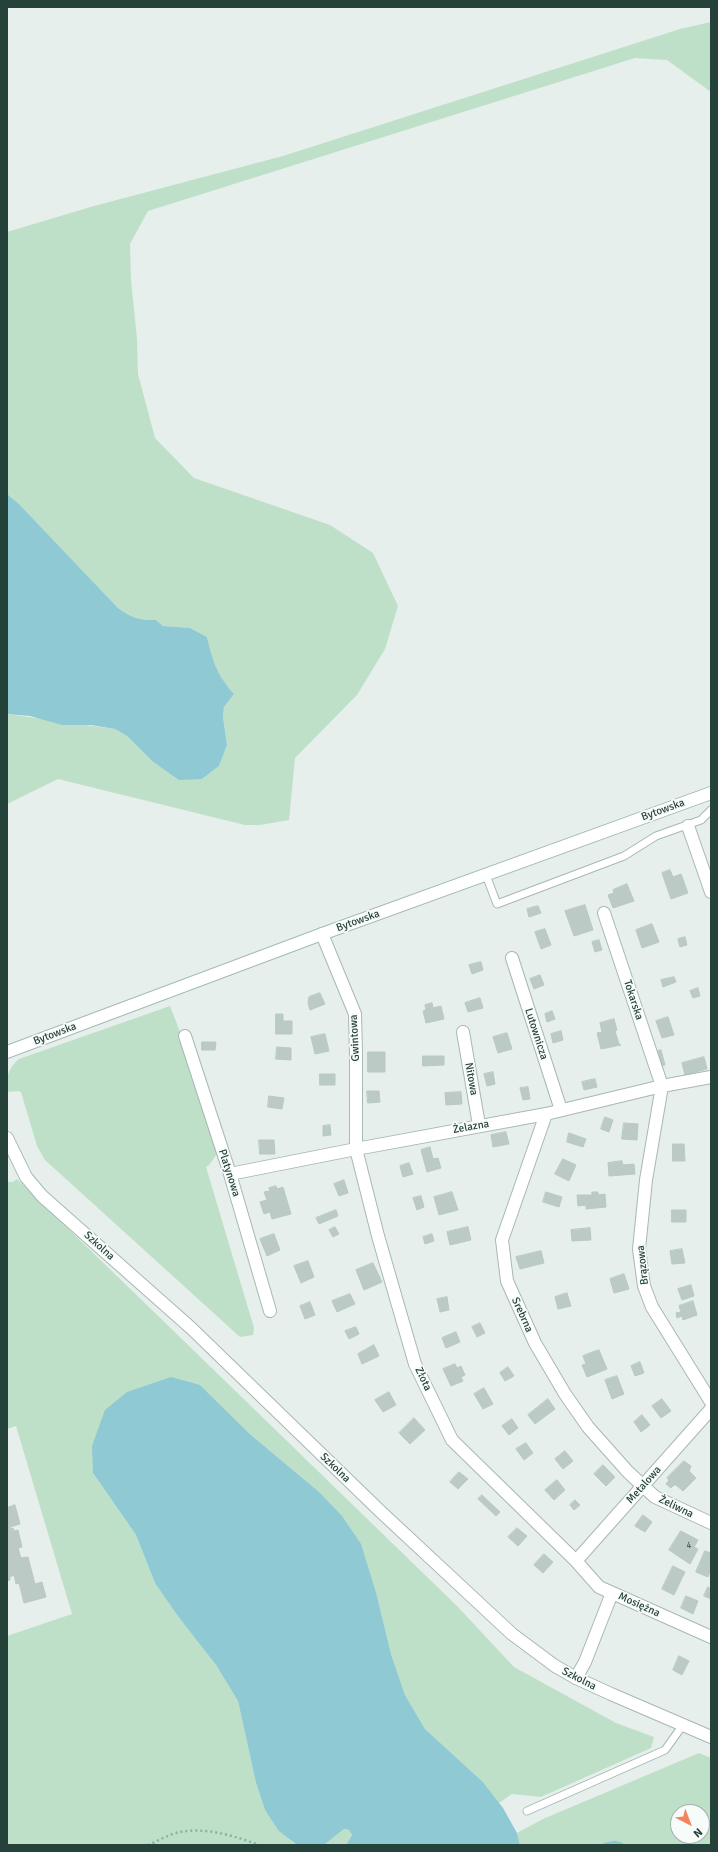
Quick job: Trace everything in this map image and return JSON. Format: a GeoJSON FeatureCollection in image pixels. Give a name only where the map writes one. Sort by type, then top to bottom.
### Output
{"type":"FeatureCollection","features":[{"type":"Feature","properties":{"kind":"street","name":"Bytowska"},"geometry":{"type":"LineString","coordinates":[[7,1052],[322,934],[711,793]]}},
{"type":"Feature","properties":{"kind":"street"},"geometry":{"type":"LineString","coordinates":[[688,826],[711,892]]}},
{"type":"Feature","properties":{"kind":"street","name":"Tokarska"},"geometry":{"type":"LineString","coordinates":[[604,913],[662,1086]]}},
{"type":"Feature","properties":{"kind":"street","name":"Gwintowa"},"geometry":{"type":"LineString","coordinates":[[322,934],[355,1014],[356,1149]]}},
{"type":"Feature","properties":{"kind":"street","name":"Lutownicza"},"geometry":{"type":"LineString","coordinates":[[512,958],[561,1110]]}},
{"type":"Feature","properties":{"kind":"street","name":"Nitowa"},"geometry":{"type":"LineString","coordinates":[[463,1032],[479,1125]]}},
{"type":"Feature","properties":{"kind":"street","name":"Platynowa"},"geometry":{"type":"LineString","coordinates":[[185,1036],[230,1174],[270,1311]]}},
{"type":"Feature","properties":{"kind":"street","name":"Żelazna"},"geometry":{"type":"LineString","coordinates":[[230,1174],[479,1125],[546,1114],[662,1086],[711,1077]]}},
{"type":"Feature","properties":{"kind":"street","name":"Brązowa"},"geometry":{"type":"LineString","coordinates":[[662,1086],[646,1180],[639,1249],[644,1286],[652,1307],[711,1402]]}},
{"type":"Feature","properties":{"kind":"street","name":"Srebrna"},"geometry":{"type":"LineString","coordinates":[[546,1114],[502,1240],[507,1281],[535,1343],[566,1394],[588,1427],[628,1472],[643,1486]]}},
{"type":"Feature","properties":{"kind":"street","name":"Szkolna"},"geometry":{"type":"LineString","coordinates":[[7,1138],[26,1177],[42,1196],[191,1328],[381,1512],[512,1634],[555,1666],[576,1678],[711,1737]]}},
{"type":"Feature","properties":{"kind":"street","name":"Złota"},"geometry":{"type":"LineString","coordinates":[[356,1149],[378,1236],[415,1364],[452,1440],[576,1560]]}},
{"type":"Feature","properties":{"kind":"street","name":"Metalowa"},"geometry":{"type":"LineString","coordinates":[[576,1560],[711,1409]]}},
{"type":"Feature","properties":{"kind":"street","name":"Żeliwna"},"geometry":{"type":"LineString","coordinates":[[643,1486],[655,1497],[711,1523]]}},
{"type":"Feature","properties":{"kind":"street","name":"Mosiężna"},"geometry":{"type":"LineString","coordinates":[[576,1560],[599,1587],[711,1637]]}},
{"type":"Feature","properties":{"kind":"street"},"geometry":{"type":"LineString","coordinates":[[576,1678],[585,1662],[612,1593]]}},
{"type":"Feature","properties":{"kind":"lane"},"geometry":{"type":"LineString","coordinates":[[486,875],[497,904],[624,856],[656,836],[688,826],[700,820],[711,810]]}},
{"type":"Feature","properties":{"kind":"lane"},"geometry":{"type":"LineString","coordinates":[[527,1811],[665,1750],[683,1725]]}},
{"type":"Feature","properties":{"kind":"path"},"geometry":{"type":"LineString","coordinates":[[148,1845],[180,1832],[203,1830],[241,1838],[259,1845]]}},
{"type":"Feature","properties":{"kind":"green space"},"geometry":{"type":"Polygon","coordinates":[[[711,22],[711,92],[667,60],[635,58],[148,211],[130,244],[131,280],[137,339],[138,374],[155,438],[194,478],[330,525],[373,553],[398,606],[385,649],[357,695],[295,758],[289,820],[260,825],[245,825],[58,779],[7,804],[7,714],[115,729],[127,736],[152,761],[179,779],[202,779],[219,766],[227,745],[223,717],[224,707],[234,694],[219,674],[211,654],[207,637],[190,628],[163,626],[156,620],[136,618],[118,608],[18,503],[7,494],[7,232],[94,206],[283,156],[680,29],[711,22]]]}},
{"type":"Feature","properties":{"kind":"green space"},"geometry":{"type":"Polygon","coordinates":[[[170,1006],[180,1032],[217,1154],[206,1167],[254,1328],[253,1335],[240,1337],[45,1160],[37,1146],[21,1092],[8,1092],[8,1074],[12,1066],[19,1059],[170,1006]]]}},
{"type":"Feature","properties":{"kind":"green space"},"geometry":{"type":"Polygon","coordinates":[[[17,1179],[457,1606],[514,1667],[616,1723],[654,1737],[651,1748],[541,1797],[512,1794],[499,1803],[483,1782],[425,1729],[405,1695],[391,1654],[377,1596],[318,1491],[251,1435],[200,1385],[93,1473],[136,1535],[155,1583],[216,1665],[238,1701],[256,1783],[265,1810],[292,1842],[297,1845],[7,1845],[7,1636],[72,1614],[16,1426],[7,1429],[7,1182],[13,1182],[17,1179]]]}},
{"type":"Feature","properties":{"kind":"green space"},"geometry":{"type":"Polygon","coordinates":[[[699,1753],[711,1758],[711,1845],[520,1845],[517,1833],[543,1819],[699,1753]]]}},
{"type":"Feature","properties":{"kind":"green space"},"geometry":{"type":"Polygon","coordinates":[[[344,1829],[349,1830],[352,1835],[346,1845],[324,1845],[344,1829]]]}},
{"type":"Feature","properties":{"kind":"water"},"geometry":{"type":"Polygon","coordinates":[[[7,494],[18,503],[118,608],[136,618],[156,620],[163,626],[190,628],[207,637],[216,668],[223,681],[234,694],[224,707],[223,717],[227,745],[219,766],[202,779],[179,780],[152,761],[127,736],[115,729],[91,725],[62,725],[30,716],[7,714],[7,494]]]}},
{"type":"Feature","properties":{"kind":"water"},"geometry":{"type":"Polygon","coordinates":[[[171,1377],[200,1385],[251,1435],[318,1491],[342,1516],[361,1544],[377,1596],[391,1654],[405,1695],[425,1729],[483,1782],[503,1808],[517,1833],[520,1845],[346,1845],[352,1835],[349,1830],[344,1829],[324,1845],[297,1845],[279,1831],[265,1810],[256,1783],[238,1701],[216,1665],[178,1616],[155,1583],[136,1535],[93,1473],[92,1446],[105,1410],[127,1392],[171,1377]]]}},
{"type":"Feature","properties":{"kind":"building"},"geometry":{"type":"Polygon","coordinates":[[[670,870],[673,877],[681,874],[688,893],[671,899],[662,873],[670,870]]]}},
{"type":"Feature","properties":{"kind":"building"},"geometry":{"type":"Polygon","coordinates":[[[627,884],[634,901],[613,908],[608,895],[614,893],[613,890],[627,884]]]}},
{"type":"Feature","properties":{"kind":"building"},"geometry":{"type":"Polygon","coordinates":[[[585,905],[593,930],[574,936],[565,911],[585,905]]]}},
{"type":"Feature","properties":{"kind":"building"},"geometry":{"type":"Polygon","coordinates":[[[538,906],[541,913],[529,917],[527,909],[538,906]]]}},
{"type":"Feature","properties":{"kind":"building"},"geometry":{"type":"Polygon","coordinates":[[[652,924],[659,942],[642,948],[636,930],[652,924]]]}},
{"type":"Feature","properties":{"kind":"building"},"geometry":{"type":"Polygon","coordinates":[[[545,929],[551,945],[541,949],[535,932],[545,929]]]}},
{"type":"Feature","properties":{"kind":"building"},"geometry":{"type":"Polygon","coordinates":[[[685,937],[687,945],[680,947],[678,939],[685,937]]]}},
{"type":"Feature","properties":{"kind":"building"},"geometry":{"type":"Polygon","coordinates":[[[599,940],[602,950],[595,952],[592,942],[599,940]]]}},
{"type":"Feature","properties":{"kind":"building"},"geometry":{"type":"Polygon","coordinates":[[[481,962],[483,970],[472,974],[469,965],[481,962]]]}},
{"type":"Feature","properties":{"kind":"building"},"geometry":{"type":"Polygon","coordinates":[[[540,975],[544,985],[534,989],[530,979],[540,975]]]}},
{"type":"Feature","properties":{"kind":"building"},"geometry":{"type":"Polygon","coordinates":[[[674,977],[676,982],[663,987],[661,980],[674,977]]]}},
{"type":"Feature","properties":{"kind":"building"},"geometry":{"type":"Polygon","coordinates":[[[698,988],[700,996],[693,998],[690,991],[698,988]]]}},
{"type":"Feature","properties":{"kind":"building"},"geometry":{"type":"Polygon","coordinates":[[[320,993],[325,1004],[310,1010],[308,1003],[309,997],[320,993]]]}},
{"type":"Feature","properties":{"kind":"building"},"geometry":{"type":"Polygon","coordinates":[[[480,998],[483,1008],[468,1012],[465,1003],[480,998]]]}},
{"type":"Feature","properties":{"kind":"building"},"geometry":{"type":"Polygon","coordinates":[[[432,1003],[433,1008],[441,1006],[444,1019],[426,1023],[423,1011],[426,1010],[425,1005],[432,1003]]]}},
{"type":"Feature","properties":{"kind":"building"},"geometry":{"type":"Polygon","coordinates":[[[552,1011],[555,1019],[547,1022],[545,1014],[552,1011]]]}},
{"type":"Feature","properties":{"kind":"building"},"geometry":{"type":"Polygon","coordinates":[[[276,1014],[283,1014],[283,1021],[292,1021],[292,1034],[276,1034],[276,1014]]]}},
{"type":"Feature","properties":{"kind":"building"},"geometry":{"type":"Polygon","coordinates":[[[668,1017],[674,1035],[662,1038],[656,1021],[668,1017]]]}},
{"type":"Feature","properties":{"kind":"building"},"geometry":{"type":"Polygon","coordinates":[[[614,1019],[617,1030],[615,1031],[619,1044],[621,1045],[601,1049],[597,1033],[602,1032],[600,1023],[614,1019]]]}},
{"type":"Feature","properties":{"kind":"building"},"geometry":{"type":"Polygon","coordinates":[[[561,1031],[563,1040],[553,1043],[551,1034],[561,1031]]]}},
{"type":"Feature","properties":{"kind":"building"},"geometry":{"type":"Polygon","coordinates":[[[507,1033],[512,1049],[498,1053],[493,1037],[507,1033]]]}},
{"type":"Feature","properties":{"kind":"building"},"geometry":{"type":"Polygon","coordinates":[[[325,1034],[329,1051],[315,1054],[311,1037],[325,1034]]]}},
{"type":"Feature","properties":{"kind":"building"},"geometry":{"type":"Polygon","coordinates":[[[202,1042],[216,1042],[215,1050],[202,1050],[202,1042]]]}},
{"type":"Feature","properties":{"kind":"building"},"geometry":{"type":"Polygon","coordinates":[[[277,1047],[291,1048],[291,1060],[276,1059],[277,1047]]]}},
{"type":"Feature","properties":{"kind":"building"},"geometry":{"type":"Polygon","coordinates":[[[661,1050],[665,1065],[658,1067],[654,1052],[661,1050]]]}},
{"type":"Feature","properties":{"kind":"building"},"geometry":{"type":"Polygon","coordinates":[[[368,1052],[385,1052],[385,1072],[368,1072],[368,1052]]]}},
{"type":"Feature","properties":{"kind":"building"},"geometry":{"type":"Polygon","coordinates":[[[423,1056],[444,1056],[444,1065],[423,1066],[423,1056]]]}},
{"type":"Feature","properties":{"kind":"building"},"geometry":{"type":"Polygon","coordinates":[[[704,1057],[707,1069],[685,1075],[682,1063],[704,1057]]]}},
{"type":"Feature","properties":{"kind":"building"},"geometry":{"type":"Polygon","coordinates":[[[493,1072],[495,1084],[487,1086],[484,1074],[493,1072]]]}},
{"type":"Feature","properties":{"kind":"building"},"geometry":{"type":"Polygon","coordinates":[[[320,1074],[335,1074],[335,1085],[320,1085],[320,1074]]]}},
{"type":"Feature","properties":{"kind":"building"},"geometry":{"type":"Polygon","coordinates":[[[595,1079],[597,1087],[584,1090],[582,1082],[595,1079]]]}},
{"type":"Feature","properties":{"kind":"building"},"geometry":{"type":"Polygon","coordinates":[[[528,1087],[530,1099],[523,1100],[520,1088],[528,1087]]]}},
{"type":"Feature","properties":{"kind":"building"},"geometry":{"type":"Polygon","coordinates":[[[367,1091],[379,1091],[380,1102],[368,1103],[367,1091]]]}},
{"type":"Feature","properties":{"kind":"building"},"geometry":{"type":"Polygon","coordinates":[[[461,1092],[462,1104],[446,1105],[445,1093],[461,1092]]]}},
{"type":"Feature","properties":{"kind":"building"},"geometry":{"type":"Polygon","coordinates":[[[269,1096],[284,1098],[282,1109],[268,1107],[269,1096]]]}},
{"type":"Feature","properties":{"kind":"building"},"geometry":{"type":"Polygon","coordinates":[[[605,1117],[613,1120],[609,1132],[601,1129],[605,1117]]]}},
{"type":"Feature","properties":{"kind":"building"},"geometry":{"type":"Polygon","coordinates":[[[624,1123],[638,1124],[637,1140],[622,1139],[624,1123]]]}},
{"type":"Feature","properties":{"kind":"building"},"geometry":{"type":"Polygon","coordinates":[[[330,1125],[331,1135],[323,1136],[323,1126],[330,1125]]]}},
{"type":"Feature","properties":{"kind":"building"},"geometry":{"type":"Polygon","coordinates":[[[506,1132],[509,1144],[493,1147],[491,1135],[506,1132]]]}},
{"type":"Feature","properties":{"kind":"building"},"geometry":{"type":"Polygon","coordinates":[[[569,1133],[586,1139],[583,1147],[567,1142],[569,1133]]]}},
{"type":"Feature","properties":{"kind":"building"},"geometry":{"type":"Polygon","coordinates":[[[259,1140],[274,1140],[275,1154],[260,1154],[259,1140]]]}},
{"type":"Feature","properties":{"kind":"building"},"geometry":{"type":"Polygon","coordinates":[[[673,1144],[684,1144],[685,1161],[673,1161],[673,1144]]]}},
{"type":"Feature","properties":{"kind":"building"},"geometry":{"type":"Polygon","coordinates":[[[430,1147],[433,1159],[438,1158],[441,1168],[427,1172],[421,1150],[430,1147]]]}},
{"type":"Feature","properties":{"kind":"building"},"geometry":{"type":"Polygon","coordinates":[[[563,1159],[576,1165],[569,1181],[555,1174],[563,1159]]]}},
{"type":"Feature","properties":{"kind":"building"},"geometry":{"type":"Polygon","coordinates":[[[622,1161],[623,1165],[634,1164],[635,1174],[609,1176],[608,1163],[622,1161]]]}},
{"type":"Feature","properties":{"kind":"building"},"geometry":{"type":"Polygon","coordinates":[[[409,1163],[413,1174],[403,1177],[400,1166],[409,1163]]]}},
{"type":"Feature","properties":{"kind":"building"},"geometry":{"type":"Polygon","coordinates":[[[344,1180],[348,1193],[339,1196],[334,1184],[344,1180]]]}},
{"type":"Feature","properties":{"kind":"building"},"geometry":{"type":"Polygon","coordinates":[[[276,1186],[277,1189],[283,1187],[291,1214],[272,1219],[270,1212],[264,1214],[260,1202],[267,1200],[264,1192],[270,1191],[269,1188],[276,1186]]]}},
{"type":"Feature","properties":{"kind":"building"},"geometry":{"type":"Polygon","coordinates":[[[452,1192],[458,1210],[439,1215],[434,1197],[452,1192]]]}},
{"type":"Feature","properties":{"kind":"building"},"geometry":{"type":"Polygon","coordinates":[[[546,1192],[562,1197],[559,1207],[543,1202],[546,1192]]]}},
{"type":"Feature","properties":{"kind":"building"},"geometry":{"type":"Polygon","coordinates":[[[592,1192],[598,1192],[598,1195],[605,1194],[606,1207],[586,1209],[586,1205],[578,1206],[577,1195],[592,1195],[592,1192]]]}},
{"type":"Feature","properties":{"kind":"building"},"geometry":{"type":"Polygon","coordinates":[[[421,1196],[424,1207],[417,1210],[413,1198],[421,1196]]]}},
{"type":"Feature","properties":{"kind":"building"},"geometry":{"type":"Polygon","coordinates":[[[336,1210],[338,1216],[319,1224],[316,1218],[336,1210]]]}},
{"type":"Feature","properties":{"kind":"building"},"geometry":{"type":"Polygon","coordinates":[[[672,1210],[686,1210],[686,1222],[672,1222],[672,1210]]]}},
{"type":"Feature","properties":{"kind":"building"},"geometry":{"type":"Polygon","coordinates":[[[335,1227],[339,1234],[333,1237],[329,1230],[335,1227]]]}},
{"type":"Feature","properties":{"kind":"building"},"geometry":{"type":"Polygon","coordinates":[[[468,1227],[471,1240],[450,1245],[447,1232],[468,1227]]]}},
{"type":"Feature","properties":{"kind":"building"},"geometry":{"type":"Polygon","coordinates":[[[590,1228],[591,1240],[572,1241],[571,1230],[590,1228]]]}},
{"type":"Feature","properties":{"kind":"building"},"geometry":{"type":"Polygon","coordinates":[[[274,1234],[280,1250],[267,1256],[260,1239],[274,1234]]]}},
{"type":"Feature","properties":{"kind":"building"},"geometry":{"type":"Polygon","coordinates":[[[432,1234],[434,1241],[425,1244],[423,1237],[432,1234]]]}},
{"type":"Feature","properties":{"kind":"building"},"geometry":{"type":"Polygon","coordinates":[[[682,1249],[685,1263],[672,1264],[670,1251],[682,1249]]]}},
{"type":"Feature","properties":{"kind":"building"},"geometry":{"type":"Polygon","coordinates":[[[541,1251],[544,1263],[520,1269],[516,1257],[541,1251]]]}},
{"type":"Feature","properties":{"kind":"building"},"geometry":{"type":"Polygon","coordinates":[[[308,1261],[314,1277],[301,1283],[294,1266],[308,1261]]]}},
{"type":"Feature","properties":{"kind":"building"},"geometry":{"type":"Polygon","coordinates":[[[373,1263],[382,1282],[364,1290],[356,1270],[373,1263]]]}},
{"type":"Feature","properties":{"kind":"building"},"geometry":{"type":"Polygon","coordinates":[[[624,1274],[629,1289],[614,1293],[610,1279],[624,1274]]]}},
{"type":"Feature","properties":{"kind":"building"},"geometry":{"type":"Polygon","coordinates":[[[691,1285],[694,1296],[682,1300],[678,1289],[691,1285]]]}},
{"type":"Feature","properties":{"kind":"building"},"geometry":{"type":"Polygon","coordinates":[[[567,1293],[571,1306],[558,1309],[555,1297],[567,1293]]]}},
{"type":"Feature","properties":{"kind":"building"},"geometry":{"type":"Polygon","coordinates":[[[350,1294],[355,1304],[337,1312],[332,1301],[350,1294]]]}},
{"type":"Feature","properties":{"kind":"building"},"geometry":{"type":"Polygon","coordinates":[[[447,1297],[449,1310],[440,1312],[437,1299],[447,1297]]]}},
{"type":"Feature","properties":{"kind":"building"},"geometry":{"type":"Polygon","coordinates":[[[693,1301],[697,1315],[683,1320],[682,1316],[677,1318],[676,1313],[681,1312],[679,1306],[693,1301]]]}},
{"type":"Feature","properties":{"kind":"building"},"geometry":{"type":"Polygon","coordinates":[[[310,1302],[315,1315],[305,1319],[300,1306],[310,1302]]]}},
{"type":"Feature","properties":{"kind":"building"},"geometry":{"type":"Polygon","coordinates":[[[480,1323],[485,1333],[477,1337],[472,1327],[480,1323]]]}},
{"type":"Feature","properties":{"kind":"building"},"geometry":{"type":"Polygon","coordinates":[[[356,1327],[359,1334],[349,1339],[345,1331],[356,1327]]]}},
{"type":"Feature","properties":{"kind":"building"},"geometry":{"type":"Polygon","coordinates":[[[456,1332],[460,1342],[446,1348],[442,1338],[456,1332]]]}},
{"type":"Feature","properties":{"kind":"building"},"geometry":{"type":"Polygon","coordinates":[[[374,1345],[379,1356],[362,1364],[358,1354],[374,1345]]]}},
{"type":"Feature","properties":{"kind":"building"},"geometry":{"type":"Polygon","coordinates":[[[599,1350],[607,1369],[587,1377],[582,1365],[586,1364],[583,1356],[599,1350]]]}},
{"type":"Feature","properties":{"kind":"building"},"geometry":{"type":"Polygon","coordinates":[[[640,1362],[644,1373],[635,1376],[631,1366],[640,1362]]]}},
{"type":"Feature","properties":{"kind":"building"},"geometry":{"type":"Polygon","coordinates":[[[455,1364],[457,1368],[461,1366],[465,1375],[461,1377],[463,1381],[451,1386],[443,1369],[455,1364]]]}},
{"type":"Feature","properties":{"kind":"building"},"geometry":{"type":"Polygon","coordinates":[[[508,1367],[514,1376],[505,1381],[500,1373],[508,1367]]]}},
{"type":"Feature","properties":{"kind":"building"},"geometry":{"type":"Polygon","coordinates":[[[617,1376],[624,1394],[612,1399],[605,1380],[617,1376]]]}},
{"type":"Feature","properties":{"kind":"building"},"geometry":{"type":"Polygon","coordinates":[[[484,1388],[493,1404],[483,1409],[474,1394],[484,1388]]]}},
{"type":"Feature","properties":{"kind":"building"},"geometry":{"type":"Polygon","coordinates":[[[389,1392],[396,1405],[383,1412],[375,1400],[389,1392]]]}},
{"type":"Feature","properties":{"kind":"building"},"geometry":{"type":"Polygon","coordinates":[[[548,1399],[555,1409],[535,1424],[528,1415],[548,1399]]]}},
{"type":"Feature","properties":{"kind":"building"},"geometry":{"type":"Polygon","coordinates":[[[662,1399],[671,1411],[661,1418],[652,1406],[662,1399]]]}},
{"type":"Feature","properties":{"kind":"building"},"geometry":{"type":"Polygon","coordinates":[[[642,1415],[650,1425],[641,1432],[634,1422],[642,1415]]]}},
{"type":"Feature","properties":{"kind":"building"},"geometry":{"type":"Polygon","coordinates":[[[414,1418],[425,1430],[410,1444],[399,1433],[414,1418]]]}},
{"type":"Feature","properties":{"kind":"building"},"geometry":{"type":"Polygon","coordinates":[[[512,1419],[518,1428],[509,1435],[502,1426],[512,1419]]]}},
{"type":"Feature","properties":{"kind":"building"},"geometry":{"type":"Polygon","coordinates":[[[526,1443],[533,1453],[524,1460],[516,1449],[526,1443]]]}},
{"type":"Feature","properties":{"kind":"building"},"geometry":{"type":"Polygon","coordinates":[[[565,1451],[573,1461],[563,1469],[555,1459],[565,1451]]]}},
{"type":"Feature","properties":{"kind":"building"},"geometry":{"type":"Polygon","coordinates":[[[684,1461],[691,1466],[689,1471],[696,1478],[683,1491],[676,1485],[671,1488],[666,1484],[669,1480],[667,1478],[684,1461]]]}},
{"type":"Feature","properties":{"kind":"building"},"geometry":{"type":"Polygon","coordinates":[[[603,1465],[615,1477],[606,1486],[594,1474],[603,1465]]]}},
{"type":"Feature","properties":{"kind":"building"},"geometry":{"type":"Polygon","coordinates":[[[459,1472],[468,1479],[458,1489],[450,1482],[459,1472]]]}},
{"type":"Feature","properties":{"kind":"building"},"geometry":{"type":"Polygon","coordinates":[[[557,1480],[565,1490],[554,1500],[545,1490],[557,1480]]]}},
{"type":"Feature","properties":{"kind":"building"},"geometry":{"type":"Polygon","coordinates":[[[482,1495],[500,1512],[496,1516],[478,1499],[482,1495]]]}},
{"type":"Feature","properties":{"kind":"building"},"geometry":{"type":"Polygon","coordinates":[[[575,1500],[580,1505],[574,1510],[570,1505],[575,1500]]]}},
{"type":"Feature","properties":{"kind":"building"},"geometry":{"type":"Polygon","coordinates":[[[15,1505],[20,1524],[10,1527],[11,1529],[13,1528],[14,1531],[18,1530],[22,1547],[18,1548],[21,1558],[28,1557],[35,1584],[42,1582],[46,1597],[24,1603],[19,1583],[16,1584],[14,1575],[7,1581],[7,1508],[15,1505]]]}},
{"type":"Feature","properties":{"kind":"building"},"geometry":{"type":"Polygon","coordinates":[[[643,1515],[652,1522],[645,1532],[635,1526],[643,1515]]]}},
{"type":"Feature","properties":{"kind":"building"},"geometry":{"type":"Polygon","coordinates":[[[517,1528],[527,1536],[518,1546],[508,1537],[517,1528]]]}},
{"type":"Feature","properties":{"kind":"building"},"geometry":{"type":"Polygon","coordinates":[[[681,1531],[698,1540],[694,1547],[698,1549],[690,1564],[669,1550],[681,1531]]]}},
{"type":"Feature","properties":{"kind":"building"},"geometry":{"type":"Polygon","coordinates":[[[705,1551],[711,1553],[711,1569],[708,1577],[696,1572],[705,1551]]]}},
{"type":"Feature","properties":{"kind":"building"},"geometry":{"type":"Polygon","coordinates":[[[544,1554],[553,1562],[543,1573],[534,1565],[544,1554]]]}},
{"type":"Feature","properties":{"kind":"building"},"geometry":{"type":"Polygon","coordinates":[[[673,1566],[685,1572],[674,1595],[662,1589],[673,1566]]]}},
{"type":"Feature","properties":{"kind":"building"},"geometry":{"type":"Polygon","coordinates":[[[708,1587],[711,1589],[711,1599],[704,1596],[708,1587]]]}},
{"type":"Feature","properties":{"kind":"building"},"geometry":{"type":"Polygon","coordinates":[[[686,1596],[698,1601],[693,1614],[681,1608],[686,1596]]]}},
{"type":"Feature","properties":{"kind":"building"},"geometry":{"type":"Polygon","coordinates":[[[679,1656],[689,1661],[682,1675],[673,1670],[679,1656]]]}},
{"type":"Feature","properties":{"kind":"waterway"},"geometry":{"type":"LineString","coordinates":[[605,1845],[615,1843],[621,1845]]}}]}
